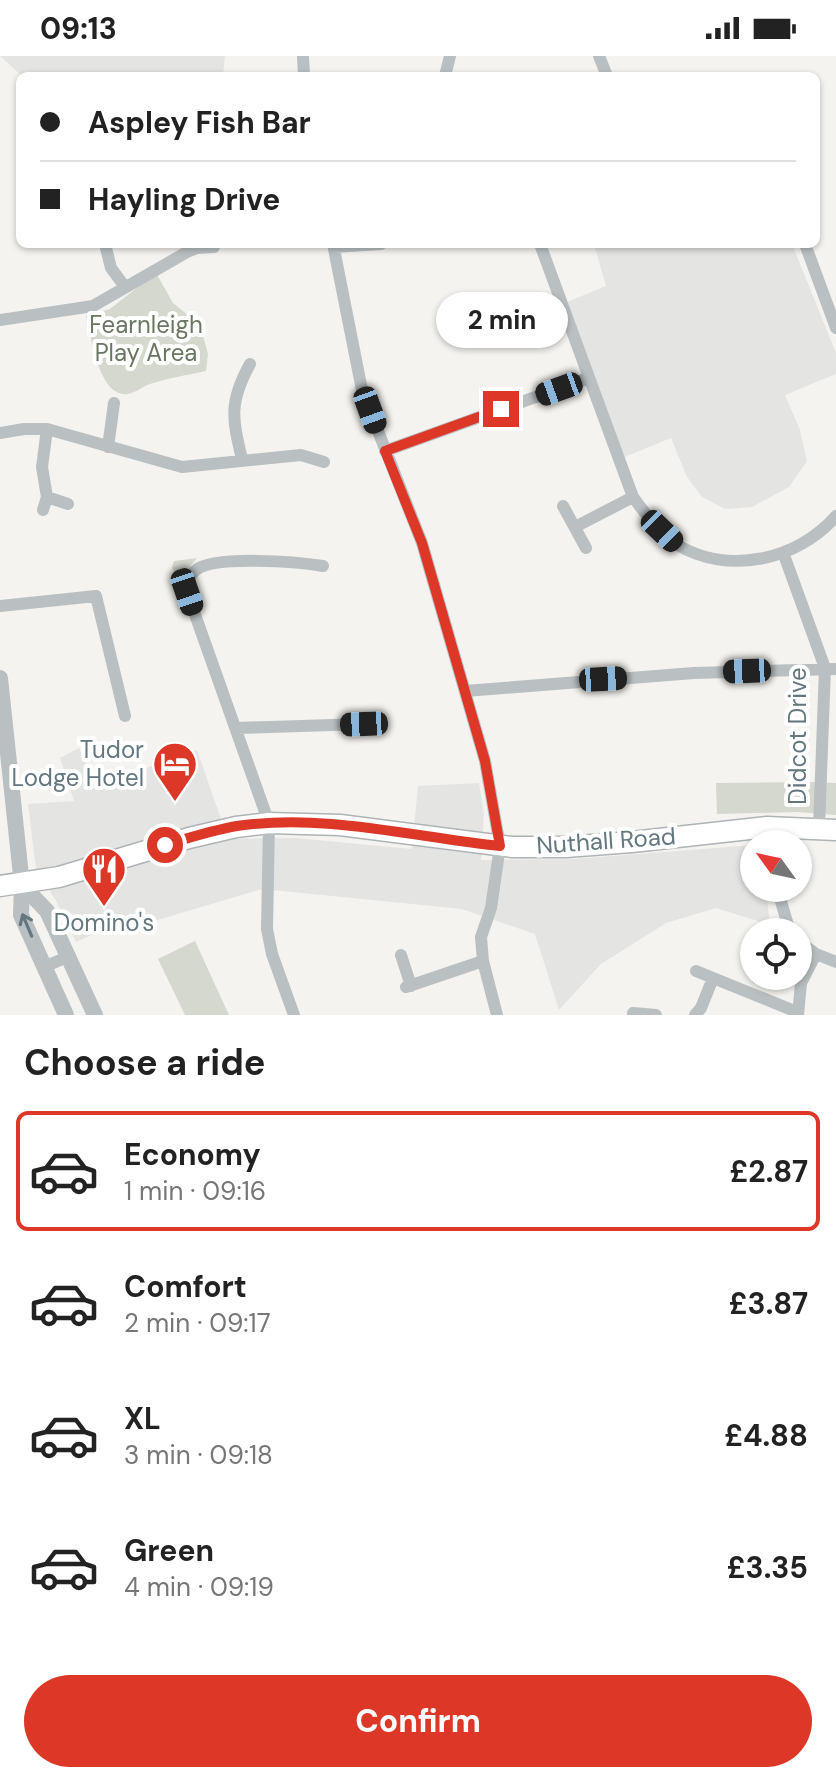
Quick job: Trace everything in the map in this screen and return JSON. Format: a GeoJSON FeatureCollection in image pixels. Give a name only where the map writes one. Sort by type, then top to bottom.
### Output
{"type":"FeatureCollection","features":[{"type":"Feature","properties":{"kind":"highway","name":"Nuthall Road"},"geometry":{"type":"LineString","coordinates":[[0,886],[59,877],[220,830],[269,823],[340,825],[500,846],[566,847],[740,836]]}},
{"type":"Feature","properties":{"kind":"street"},"geometry":{"type":"LineString","coordinates":[[106,248],[111,268],[125,287]]}},
{"type":"Feature","properties":{"kind":"street"},"geometry":{"type":"LineString","coordinates":[[0,320],[93,306],[193,248]]}},
{"type":"Feature","properties":{"kind":"street"},"geometry":{"type":"LineString","coordinates":[[334,248],[362,390],[422,543],[485,761],[500,846],[491,908],[481,937],[483,961],[497,1015]]}},
{"type":"Feature","properties":{"kind":"street"},"geometry":{"type":"LineString","coordinates":[[541,248],[633,497],[676,544],[710,557],[745,561],[784,555],[822,532],[836,516]]}},
{"type":"Feature","properties":{"kind":"street"},"geometry":{"type":"LineString","coordinates":[[807,248],[836,328]]}},
{"type":"Feature","properties":{"kind":"street"},"geometry":{"type":"LineString","coordinates":[[822,289],[836,284]]}},
{"type":"Feature","properties":{"kind":"street"},"geometry":{"type":"LineString","coordinates":[[242,459],[232,410],[234,397],[250,364]]}},
{"type":"Feature","properties":{"kind":"street"},"geometry":{"type":"LineString","coordinates":[[230,371],[242,377]]}},
{"type":"Feature","properties":{"kind":"street"},"geometry":{"type":"LineString","coordinates":[[385,451],[588,378]]}},
{"type":"Feature","properties":{"kind":"street"},"geometry":{"type":"LineString","coordinates":[[108,447],[114,403]]}},
{"type":"Feature","properties":{"kind":"street"},"geometry":{"type":"LineString","coordinates":[[0,433],[47,429],[182,467],[301,450],[324,462]]}},
{"type":"Feature","properties":{"kind":"street"},"geometry":{"type":"LineString","coordinates":[[47,429],[42,467],[45,504],[68,504]]}},
{"type":"Feature","properties":{"kind":"street"},"geometry":{"type":"LineString","coordinates":[[575,527],[633,497]]}},
{"type":"Feature","properties":{"kind":"street"},"geometry":{"type":"LineString","coordinates":[[563,506],[586,548]]}},
{"type":"Feature","properties":{"kind":"street","name":"Didcot Drive"},"geometry":{"type":"LineString","coordinates":[[784,555],[831,669],[828,829]]}},
{"type":"Feature","properties":{"kind":"street"},"geometry":{"type":"LineString","coordinates":[[294,1015],[272,954],[267,929],[269,823],[187,592],[188,580],[196,570],[211,562],[298,561],[323,566]]}},
{"type":"Feature","properties":{"kind":"street"},"geometry":{"type":"LineString","coordinates":[[0,606],[96,596],[125,716]]}},
{"type":"Feature","properties":{"kind":"street"},"geometry":{"type":"LineString","coordinates":[[465,691],[694,673],[831,669]]}},
{"type":"Feature","properties":{"kind":"street"},"geometry":{"type":"LineString","coordinates":[[0,678],[22,885],[21,915],[66,1015]]}},
{"type":"Feature","properties":{"kind":"street"},"geometry":{"type":"LineString","coordinates":[[236,728],[364,724]]}},
{"type":"Feature","properties":{"kind":"street"},"geometry":{"type":"LineString","coordinates":[[22,885],[47,911],[95,1015]]}},
{"type":"Feature","properties":{"kind":"street"},"geometry":{"type":"LineString","coordinates":[[812,951],[836,962]]}},
{"type":"Feature","properties":{"kind":"street"},"geometry":{"type":"LineString","coordinates":[[696,971],[797,1013],[801,983],[816,954]]}},
{"type":"Feature","properties":{"kind":"street"},"geometry":{"type":"LineString","coordinates":[[401,955],[409,986],[483,961]]}},
{"type":"Feature","properties":{"kind":"street"},"geometry":{"type":"LineString","coordinates":[[46,966],[70,956]]}},
{"type":"Feature","properties":{"kind":"street"},"geometry":{"type":"LineString","coordinates":[[695,1015],[713,978]]}},
{"type":"Feature","properties":{"kind":"street"},"geometry":{"type":"LineString","coordinates":[[633,1013],[656,1015]]}},
{"type":"Feature","properties":{"kind":"shaded area"},"geometry":{"type":"Polygon","coordinates":[[[0,56],[225,56],[223,72],[18,72],[0,56]]]}},
{"type":"Feature","properties":{"kind":"shaded area"},"geometry":{"type":"Polygon","coordinates":[[[595,248],[794,248],[836,353],[836,374],[785,395],[800,430],[807,461],[789,487],[752,507],[725,509],[702,497],[687,477],[671,438],[622,458],[567,302],[606,286],[595,248]]]}},
{"type":"Feature","properties":{"kind":"shaded area"},"geometry":{"type":"Polygon","coordinates":[[[79,748],[95,786],[197,750],[228,839],[296,838],[412,849],[418,786],[479,783],[484,814],[481,860],[574,859],[740,846],[740,902],[768,902],[769,918],[748,918],[716,908],[666,923],[601,964],[559,1010],[535,934],[462,909],[262,889],[124,930],[96,933],[76,942],[36,869],[28,804],[74,801],[60,758],[79,748]]]}},
{"type":"Feature","properties":{"kind":"green space","name":"Fearnleigh Play Area"},"geometry":{"type":"Polygon","coordinates":[[[156,273],[173,303],[200,325],[208,354],[206,371],[157,382],[128,394],[118,393],[103,376],[98,364],[86,316],[110,309],[156,273]]]}},
{"type":"Feature","properties":{"kind":"green space"},"geometry":{"type":"Polygon","coordinates":[[[197,558],[183,575],[180,584],[172,567],[174,561],[197,558]]]}},
{"type":"Feature","properties":{"kind":"green space"},"geometry":{"type":"Polygon","coordinates":[[[716,783],[836,783],[836,815],[798,812],[717,814],[716,783]]]}},
{"type":"Feature","properties":{"kind":"green space"},"geometry":{"type":"Polygon","coordinates":[[[195,941],[229,1015],[185,1015],[158,959],[195,941]]]}},
{"type":"Feature","properties":{"kind":"place","name":"Tudor Lodge Hotel"},"geometry":{"type":"Point","coordinates":[175,803]}},
{"type":"Feature","properties":{"kind":"place","name":"Domino's"},"geometry":{"type":"Point","coordinates":[104,908]}},
{"type":"Feature","properties":{"kind":"route"},"geometry":{"type":"LineString","coordinates":[[165,845],[236,827],[301,823],[340,825],[500,846],[485,761],[422,543],[385,451],[501,409]]}}]}
